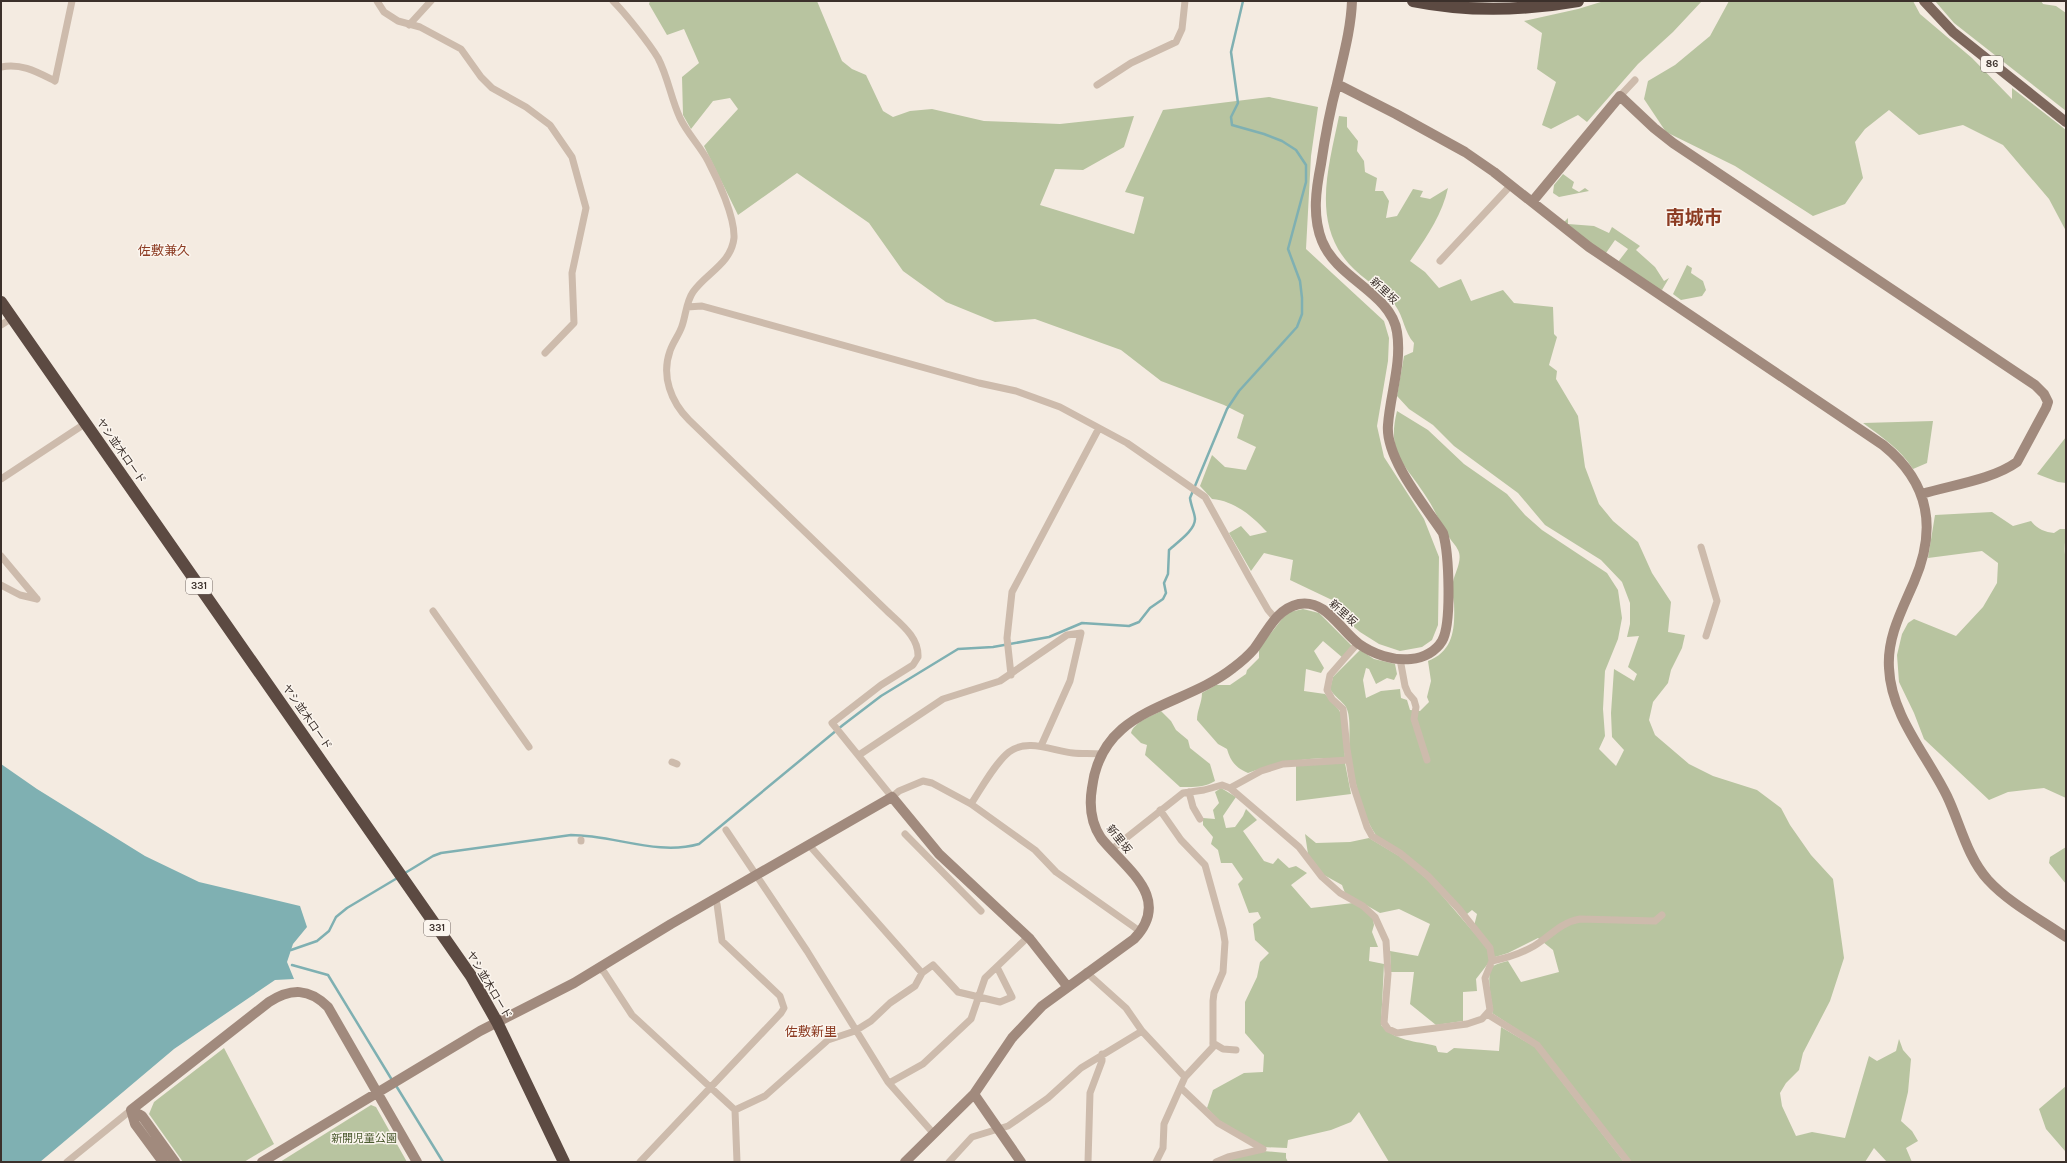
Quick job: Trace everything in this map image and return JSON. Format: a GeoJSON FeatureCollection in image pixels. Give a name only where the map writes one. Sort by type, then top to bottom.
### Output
{"type":"FeatureCollection","features":[{"type":"Feature","properties":{"kind":"highway"},"geometry":{"type":"LineString","coordinates":[[1413,1],[1450,7],[1496,10],[1549,6],[1578,1]]}},
{"type":"Feature","properties":{"kind":"highway","name":"ヤシ並木ロード"},"geometry":{"type":"LineString","coordinates":[[1,302],[471,976],[498,1022],[564,1162]]}},
{"type":"Feature","properties":{"kind":"main road","name":"86"},"geometry":{"type":"LineString","coordinates":[[1924,1],[1953,32],[2066,122]]}},
{"type":"Feature","properties":{"kind":"street"},"geometry":{"type":"LineString","coordinates":[[1,67],[14,65],[26,66],[55,81],[72,1]]}},
{"type":"Feature","properties":{"kind":"street"},"geometry":{"type":"LineString","coordinates":[[377,1],[384,12],[398,22],[420,27],[461,49],[481,77],[492,88],[550,125],[572,157],[586,208],[572,273],[574,323],[545,353]]}},
{"type":"Feature","properties":{"kind":"street"},"geometry":{"type":"LineString","coordinates":[[409,25],[431,1]]}},
{"type":"Feature","properties":{"kind":"street"},"geometry":{"type":"LineString","coordinates":[[613,1],[658,58],[680,118],[708,161],[732,216],[734,230],[731,250],[724,261],[693,290],[689,298],[682,326],[670,350],[667,363],[669,390],[681,412],[910,635],[916,644],[918,657],[913,665],[855,704],[832,723],[939,854],[1028,937],[1067,986]]}},
{"type":"Feature","properties":{"kind":"street"},"geometry":{"type":"LineString","coordinates":[[1097,85],[1132,63],[1176,42],[1182,29],[1185,1]]}},
{"type":"Feature","properties":{"kind":"street","name":"新里坂"},"geometry":{"type":"LineString","coordinates":[[906,1162],[974,1094],[1004,1049],[1022,1027],[1046,1003],[1086,972],[1134,939],[1141,932],[1150,912],[1147,895],[1138,879],[1111,850],[1097,832],[1092,818],[1090,802],[1092,784],[1101,754],[1110,740],[1130,722],[1161,704],[1218,678],[1234,667],[1254,649],[1275,618],[1281,612],[1299,604],[1315,606],[1336,621],[1358,643],[1376,653],[1400,659],[1412,659],[1428,654],[1443,640],[1447,624],[1447,547],[1443,533],[1401,469],[1390,443],[1388,425],[1398,343],[1397,332],[1392,315],[1339,266],[1326,250],[1319,232],[1316,209],[1318,181],[1349,30],[1352,1]]}},
{"type":"Feature","properties":{"kind":"street"},"geometry":{"type":"LineString","coordinates":[[1532,202],[1635,80]]}},
{"type":"Feature","properties":{"kind":"street"},"geometry":{"type":"LineString","coordinates":[[1337,84],[1459,148],[1511,185],[1561,227],[1601,256],[1883,445],[1903,463],[1915,480],[1922,494],[1927,529],[1925,549],[1919,569],[1898,618],[1890,644],[1889,670],[1894,696],[1904,719],[1948,797],[1973,858],[1988,880],[2066,937]]}},
{"type":"Feature","properties":{"kind":"street"},"geometry":{"type":"LineString","coordinates":[[1620,96],[1654,128],[1674,143],[1956,331],[2035,385],[2044,394],[2048,402],[2046,408],[2017,462],[2009,468],[1995,473],[1922,494]]}},
{"type":"Feature","properties":{"kind":"street"},"geometry":{"type":"LineString","coordinates":[[1440,260],[1511,185]]}},
{"type":"Feature","properties":{"kind":"street"},"geometry":{"type":"LineString","coordinates":[[687,307],[702,306],[971,381],[1016,391],[1060,407],[1127,443],[1190,485],[1205,497],[1268,610],[1275,618]]}},
{"type":"Feature","properties":{"kind":"street"},"geometry":{"type":"LineString","coordinates":[[1,325],[12,318]]}},
{"type":"Feature","properties":{"kind":"street"},"geometry":{"type":"LineString","coordinates":[[1,479],[86,423]]}},
{"type":"Feature","properties":{"kind":"street"},"geometry":{"type":"LineString","coordinates":[[1011,675],[1007,639],[1012,592],[1099,428]]}},
{"type":"Feature","properties":{"kind":"street"},"geometry":{"type":"LineString","coordinates":[[1701,547],[1717,601],[1706,636]]}},
{"type":"Feature","properties":{"kind":"street"},"geometry":{"type":"LineString","coordinates":[[1,556],[37,600],[20,595],[1,585]]}},
{"type":"Feature","properties":{"kind":"street"},"geometry":{"type":"LineString","coordinates":[[433,612],[529,748]]}},
{"type":"Feature","properties":{"kind":"street"},"geometry":{"type":"LineString","coordinates":[[859,755],[943,699],[1000,681],[1011,675],[1067,635],[1081,633],[1070,681],[1041,746]]}},
{"type":"Feature","properties":{"kind":"street"},"geometry":{"type":"LineString","coordinates":[[1111,850],[1183,793],[1222,785],[1230,788],[1299,847],[1322,877],[1340,893],[1363,906],[1375,917],[1386,941],[1388,974],[1384,1023],[1388,1029],[1397,1033],[1438,1028],[1482,1020],[1490,1010],[1486,978],[1492,961],[1490,948],[1459,909],[1428,876],[1400,853],[1372,836],[1367,827],[1353,785],[1343,709],[1332,699],[1327,690],[1330,675],[1358,643]]}},
{"type":"Feature","properties":{"kind":"street"},"geometry":{"type":"LineString","coordinates":[[1400,659],[1405,686],[1408,693],[1414,700],[1416,707],[1414,719],[1427,760]]}},
{"type":"Feature","properties":{"kind":"street"},"geometry":{"type":"LineString","coordinates":[[971,804],[1010,751],[1027,746],[1041,746],[1071,753],[1101,754]]}},
{"type":"Feature","properties":{"kind":"street"},"geometry":{"type":"LineString","coordinates":[[1230,788],[1261,771],[1283,764],[1349,760]]}},
{"type":"Feature","properties":{"kind":"street"},"geometry":{"type":"LineString","coordinates":[[262,1162],[387,1085],[498,1022],[542,1001],[714,899],[892,798],[899,791],[923,781],[932,783],[971,804],[1035,850],[1056,872],[1141,932]]}},
{"type":"Feature","properties":{"kind":"street"},"geometry":{"type":"LineString","coordinates":[[1189,792],[1193,807],[1200,819]]}},
{"type":"Feature","properties":{"kind":"street"},"geometry":{"type":"LineString","coordinates":[[1156,1162],[1163,1148],[1164,1124],[1185,1076],[1206,1056],[1213,1047],[1213,1001],[1214,993],[1223,972],[1225,942],[1205,865],[1181,840],[1160,810]]}},
{"type":"Feature","properties":{"kind":"street"},"geometry":{"type":"LineString","coordinates":[[726,830],[758,874],[889,1083],[934,1134]]}},
{"type":"Feature","properties":{"kind":"street"},"geometry":{"type":"LineString","coordinates":[[905,834],[981,911]]}},
{"type":"Feature","properties":{"kind":"street"},"geometry":{"type":"LineString","coordinates":[[809,845],[922,973]]}},
{"type":"Feature","properties":{"kind":"street"},"geometry":{"type":"LineString","coordinates":[[962,893],[966,879]]}},
{"type":"Feature","properties":{"kind":"street"},"geometry":{"type":"LineString","coordinates":[[640,1162],[711,1088],[784,1008],[780,996],[722,941],[717,904],[714,899]]}},
{"type":"Feature","properties":{"kind":"street"},"geometry":{"type":"LineString","coordinates":[[1492,961],[1512,956],[1534,946],[1570,921],[1580,919],[1655,921],[1662,915]]}},
{"type":"Feature","properties":{"kind":"street"},"geometry":{"type":"LineString","coordinates":[[889,1083],[923,1064],[971,1020],[985,978],[1028,937]]}},
{"type":"Feature","properties":{"kind":"street"},"geometry":{"type":"LineString","coordinates":[[735,1110],[766,1096],[828,1040],[855,1031],[871,1020],[890,1002],[915,986],[922,973],[933,965],[958,992],[1000,1002],[1012,997],[997,967]]}},
{"type":"Feature","properties":{"kind":"street"},"geometry":{"type":"LineString","coordinates":[[599,968],[632,1015],[735,1110],[737,1162]]}},
{"type":"Feature","properties":{"kind":"street"},"geometry":{"type":"LineString","coordinates":[[1086,972],[1126,1008],[1142,1031],[1185,1076]]}},
{"type":"Feature","properties":{"kind":"street"},"geometry":{"type":"LineString","coordinates":[[67,1162],[269,1002],[281,994],[293,991],[312,995],[320,999],[328,1007],[417,1162]]}},
{"type":"Feature","properties":{"kind":"street"},"geometry":{"type":"LineString","coordinates":[[1487,1014],[1536,1046],[1628,1162]]}},
{"type":"Feature","properties":{"kind":"street"},"geometry":{"type":"LineString","coordinates":[[949,1162],[972,1137],[1008,1126],[1048,1098],[1081,1068],[1142,1031]]}},
{"type":"Feature","properties":{"kind":"street"},"geometry":{"type":"LineString","coordinates":[[1213,1043],[1223,1049],[1236,1050]]}},
{"type":"Feature","properties":{"kind":"street"},"geometry":{"type":"LineString","coordinates":[[1088,1162],[1090,1094],[1102,1061],[1102,1054]]}},
{"type":"Feature","properties":{"kind":"street"},"geometry":{"type":"LineString","coordinates":[[1181,1088],[1218,1124],[1263,1150],[1228,1156],[1216,1162]]}},
{"type":"Feature","properties":{"kind":"street"},"geometry":{"type":"LineString","coordinates":[[974,1094],[1021,1162]]}},
{"type":"Feature","properties":{"kind":"street"},"geometry":{"type":"LineString","coordinates":[[131,1110],[142,1116],[159,1148],[163,1162]]}},
{"type":"Feature","properties":{"kind":"street"},"geometry":{"type":"LineString","coordinates":[[159,1148],[175,1162]]}},
{"type":"Feature","properties":{"kind":"green space"},"geometry":{"type":"Polygon","coordinates":[[[650,1],[817,1],[842,61],[852,69],[866,75],[883,111],[893,117],[910,111],[932,109],[984,121],[1060,124],[1134,116],[1124,147],[1083,170],[1055,169],[1040,205],[1134,234],[1144,197],[1125,192],[1163,110],[1269,97],[1318,107],[1311,156],[1306,249],[1384,321],[1389,338],[1388,361],[1377,426],[1384,457],[1424,519],[1439,557],[1438,625],[1432,640],[1422,647],[1400,651],[1379,644],[1360,632],[1331,608],[1332,600],[1290,580],[1293,560],[1264,553],[1251,571],[1229,533],[1241,526],[1250,536],[1267,532],[1242,510],[1220,500],[1212,499],[1200,486],[1212,455],[1225,467],[1246,470],[1256,447],[1237,438],[1244,415],[1224,405],[1161,381],[1121,350],[1035,319],[995,322],[946,302],[903,271],[869,223],[797,173],[738,215],[704,146],[738,109],[730,98],[713,101],[691,129],[683,115],[682,77],[699,63],[684,29],[667,35],[649,4],[650,1]]]}},
{"type":"Feature","properties":{"kind":"green space"},"geometry":{"type":"Polygon","coordinates":[[[1604,1],[1702,1],[1673,32],[1638,64],[1587,122],[1578,115],[1551,129],[1542,125],[1556,82],[1537,69],[1542,33],[1524,21],[1578,9],[1604,1]]]}},
{"type":"Feature","properties":{"kind":"green space"},"geometry":{"type":"Polygon","coordinates":[[[1729,1],[1913,1],[1920,14],[1972,58],[2012,99],[2012,88],[2066,130],[2066,231],[2049,199],[2003,145],[1963,125],[1919,135],[1889,110],[1865,129],[1855,142],[1863,178],[1845,204],[1813,216],[1735,166],[1666,132],[1644,99],[1648,81],[1675,65],[1710,36],[1729,1]]]}},
{"type":"Feature","properties":{"kind":"green space"},"geometry":{"type":"Polygon","coordinates":[[[1935,1],[2041,1],[2043,4],[2056,6],[2066,13],[2066,111],[1954,23],[1935,1]]]}},
{"type":"Feature","properties":{"kind":"green space"},"geometry":{"type":"Polygon","coordinates":[[[1339,116],[1347,117],[1347,127],[1358,141],[1357,151],[1364,161],[1365,172],[1377,178],[1375,191],[1383,191],[1389,201],[1386,218],[1397,216],[1413,189],[1423,191],[1420,197],[1430,199],[1448,188],[1438,217],[1410,261],[1425,272],[1439,288],[1461,279],[1471,301],[1503,290],[1514,303],[1553,307],[1554,334],[1557,337],[1549,365],[1557,371],[1556,379],[1578,416],[1585,467],[1599,504],[1613,521],[1638,542],[1652,573],[1671,602],[1668,632],[1685,635],[1682,648],[1671,670],[1668,683],[1653,702],[1649,720],[1655,735],[1689,764],[1713,776],[1757,790],[1781,808],[1790,825],[1811,855],[1833,879],[1844,958],[1830,1001],[1803,1053],[1799,1070],[1786,1083],[1780,1093],[1782,1106],[1796,1136],[1812,1132],[1845,1138],[1869,1056],[1877,1061],[1896,1051],[1899,1039],[1903,1050],[1911,1059],[1908,1092],[1901,1121],[1912,1131],[1918,1141],[1906,1148],[1912,1162],[1887,1162],[1874,1148],[1865,1162],[1631,1162],[1538,1043],[1492,1013],[1489,979],[1492,968],[1497,964],[1508,961],[1521,982],[1559,972],[1553,950],[1538,938],[1508,953],[1495,957],[1474,926],[1477,914],[1472,910],[1467,914],[1376,835],[1371,826],[1358,794],[1353,771],[1348,712],[1346,707],[1330,689],[1333,677],[1360,650],[1374,659],[1395,664],[1397,674],[1394,680],[1387,678],[1376,684],[1369,669],[1366,668],[1363,680],[1366,698],[1381,691],[1400,689],[1401,698],[1407,700],[1410,710],[1420,711],[1429,702],[1427,697],[1431,681],[1428,661],[1437,657],[1443,651],[1451,638],[1454,621],[1452,584],[1460,558],[1457,548],[1450,539],[1430,503],[1405,467],[1396,449],[1394,426],[1397,411],[1428,430],[1464,464],[1507,494],[1525,515],[1542,530],[1607,573],[1618,590],[1622,618],[1618,639],[1605,671],[1603,709],[1605,736],[1599,749],[1616,766],[1624,750],[1612,737],[1611,713],[1614,669],[1634,681],[1637,674],[1628,667],[1639,636],[1627,637],[1630,624],[1630,603],[1622,582],[1601,560],[1545,525],[1518,493],[1454,446],[1433,425],[1409,409],[1397,396],[1404,356],[1413,352],[1414,343],[1408,334],[1395,305],[1349,264],[1337,247],[1330,230],[1326,211],[1328,173],[1339,116]]]}},
{"type":"Feature","properties":{"kind":"green space"},"geometry":{"type":"Polygon","coordinates":[[[1563,174],[1574,182],[1572,188],[1579,192],[1585,188],[1589,191],[1559,197],[1553,193],[1554,185],[1563,174]]]}},
{"type":"Feature","properties":{"kind":"green space"},"geometry":{"type":"Polygon","coordinates":[[[1568,218],[1568,224],[1594,226],[1609,233],[1612,227],[1640,246],[1636,250],[1655,267],[1664,281],[1669,278],[1662,290],[1653,287],[1562,224],[1568,218]],[[1615,240],[1606,253],[1618,262],[1628,249],[1615,240]]]}},
{"type":"Feature","properties":{"kind":"green space"},"geometry":{"type":"Polygon","coordinates":[[[1687,265],[1692,268],[1691,273],[1703,281],[1706,290],[1702,296],[1681,300],[1673,294],[1687,265]]]}},
{"type":"Feature","properties":{"kind":"green space"},"geometry":{"type":"Polygon","coordinates":[[[1933,421],[1927,463],[1913,469],[1896,449],[1884,438],[1863,423],[1933,421]]]}},
{"type":"Feature","properties":{"kind":"green space"},"geometry":{"type":"Polygon","coordinates":[[[2066,437],[2066,483],[2058,482],[2037,474],[2066,437]]]}},
{"type":"Feature","properties":{"kind":"green space"},"geometry":{"type":"Polygon","coordinates":[[[1992,512],[2013,526],[2031,521],[2041,530],[2047,532],[2054,533],[2060,529],[2066,529],[2066,798],[2044,788],[2008,792],[1989,800],[1924,739],[1914,713],[1899,682],[1897,655],[1902,634],[1908,623],[1914,619],[1956,636],[1983,607],[1997,583],[1998,563],[1982,551],[1928,558],[1935,515],[1992,512]]]}},
{"type":"Feature","properties":{"kind":"green space"},"geometry":{"type":"Polygon","coordinates":[[[1303,609],[1319,613],[1352,646],[1343,658],[1323,641],[1314,651],[1324,668],[1321,673],[1306,669],[1304,691],[1325,694],[1339,710],[1342,716],[1345,758],[1295,761],[1272,765],[1248,773],[1234,764],[1227,749],[1218,744],[1197,720],[1202,693],[1216,685],[1230,685],[1246,674],[1247,670],[1259,658],[1259,648],[1282,619],[1290,612],[1303,609]]]}},
{"type":"Feature","properties":{"kind":"green space"},"geometry":{"type":"Polygon","coordinates":[[[1161,711],[1171,721],[1176,730],[1188,740],[1190,748],[1210,764],[1215,781],[1203,786],[1180,787],[1145,755],[1147,745],[1141,743],[1131,733],[1139,723],[1161,711]]]}},
{"type":"Feature","properties":{"kind":"green space"},"geometry":{"type":"Polygon","coordinates":[[[1345,763],[1351,794],[1296,801],[1296,764],[1345,763]]]}},
{"type":"Feature","properties":{"kind":"green space"},"geometry":{"type":"Polygon","coordinates":[[[1221,788],[1236,797],[1223,816],[1226,828],[1235,827],[1246,809],[1257,820],[1243,831],[1264,861],[1273,864],[1278,858],[1289,868],[1296,866],[1307,873],[1291,885],[1311,908],[1353,903],[1363,908],[1373,919],[1374,925],[1372,932],[1378,947],[1370,947],[1369,961],[1384,964],[1381,1025],[1386,1030],[1406,1040],[1436,1046],[1438,1052],[1447,1053],[1454,1048],[1499,1051],[1501,1027],[1535,1047],[1624,1162],[1389,1162],[1359,1112],[1351,1122],[1331,1130],[1288,1140],[1287,1148],[1263,1147],[1217,1119],[1207,1108],[1213,1090],[1244,1073],[1263,1072],[1264,1055],[1245,1033],[1245,1002],[1257,977],[1260,962],[1269,953],[1255,940],[1253,924],[1261,918],[1258,912],[1249,913],[1238,884],[1243,879],[1232,863],[1221,863],[1218,850],[1211,844],[1213,837],[1203,825],[1203,818],[1215,819],[1213,810],[1219,803],[1215,792],[1221,788]]]}},
{"type":"Feature","properties":{"kind":"green space"},"geometry":{"type":"Polygon","coordinates":[[[1305,834],[1316,843],[1350,842],[1369,838],[1399,856],[1427,878],[1488,949],[1490,961],[1476,979],[1477,991],[1463,992],[1463,1021],[1436,1025],[1410,1004],[1414,972],[1391,972],[1390,951],[1418,956],[1430,924],[1399,909],[1380,913],[1345,893],[1342,885],[1324,875],[1308,854],[1305,834]]]}},
{"type":"Feature","properties":{"kind":"green space"},"geometry":{"type":"Polygon","coordinates":[[[2066,847],[2066,884],[2049,863],[2050,857],[2066,847]]]}},
{"type":"Feature","properties":{"kind":"green space"},"geometry":{"type":"Polygon","coordinates":[[[224,1048],[274,1144],[244,1162],[183,1162],[149,1114],[154,1102],[224,1048]]]}},
{"type":"Feature","properties":{"kind":"green space"},"geometry":{"type":"Polygon","coordinates":[[[2066,1086],[2065,1151],[2046,1129],[2039,1109],[2066,1086]]]}},
{"type":"Feature","properties":{"kind":"green space","name":"新開児童公園"},"geometry":{"type":"Polygon","coordinates":[[[371,1105],[376,1107],[407,1162],[280,1162],[371,1105]]]}},
{"type":"Feature","properties":{"kind":"green space"},"geometry":{"type":"Polygon","coordinates":[[[1263,1151],[1286,1153],[1288,1162],[1221,1162],[1263,1151]]]}},
{"type":"Feature","properties":{"kind":"water"},"geometry":{"type":"Polygon","coordinates":[[[1,764],[37,789],[145,856],[199,882],[300,906],[307,927],[293,944],[287,962],[294,979],[275,980],[174,1049],[40,1162],[1,1162],[1,764]]]}},
{"type":"Feature","properties":{"kind":"waterway"},"geometry":{"type":"LineString","coordinates":[[405,873],[433,856],[441,853],[571,835],[603,838],[667,848],[699,844],[843,725],[881,696],[958,649],[993,647],[1049,637],[1082,623],[1129,626],[1139,622],[1150,608],[1163,599],[1166,593],[1164,583],[1168,574],[1169,550],[1192,528],[1195,517],[1190,498],[1227,409],[1239,391],[1297,327],[1302,314],[1300,281],[1288,249],[1306,182],[1306,165],[1296,150],[1282,141],[1232,125],[1231,117],[1238,103],[1231,52],[1243,1]]}},
{"type":"Feature","properties":{"kind":"waterway"},"geometry":{"type":"LineString","coordinates":[[291,950],[317,941],[329,931],[336,917],[347,908],[399,877]]}},
{"type":"Feature","properties":{"kind":"waterway"},"geometry":{"type":"LineString","coordinates":[[292,965],[328,975],[392,1080]]}},
{"type":"Feature","properties":{"kind":"waterway"},"geometry":{"type":"LineString","coordinates":[[395,1084],[443,1162]]}},
{"type":"Feature","properties":{"kind":"district","name":"南城市"},"geometry":{"type":"Point","coordinates":[1694,218]}},
{"type":"Feature","properties":{"kind":"district","name":"佐敷兼久"},"geometry":{"type":"Point","coordinates":[164,250]}},
{"type":"Feature","properties":{"kind":"district","name":"佐敷新里"},"geometry":{"type":"Point","coordinates":[811,1031]}}]}
